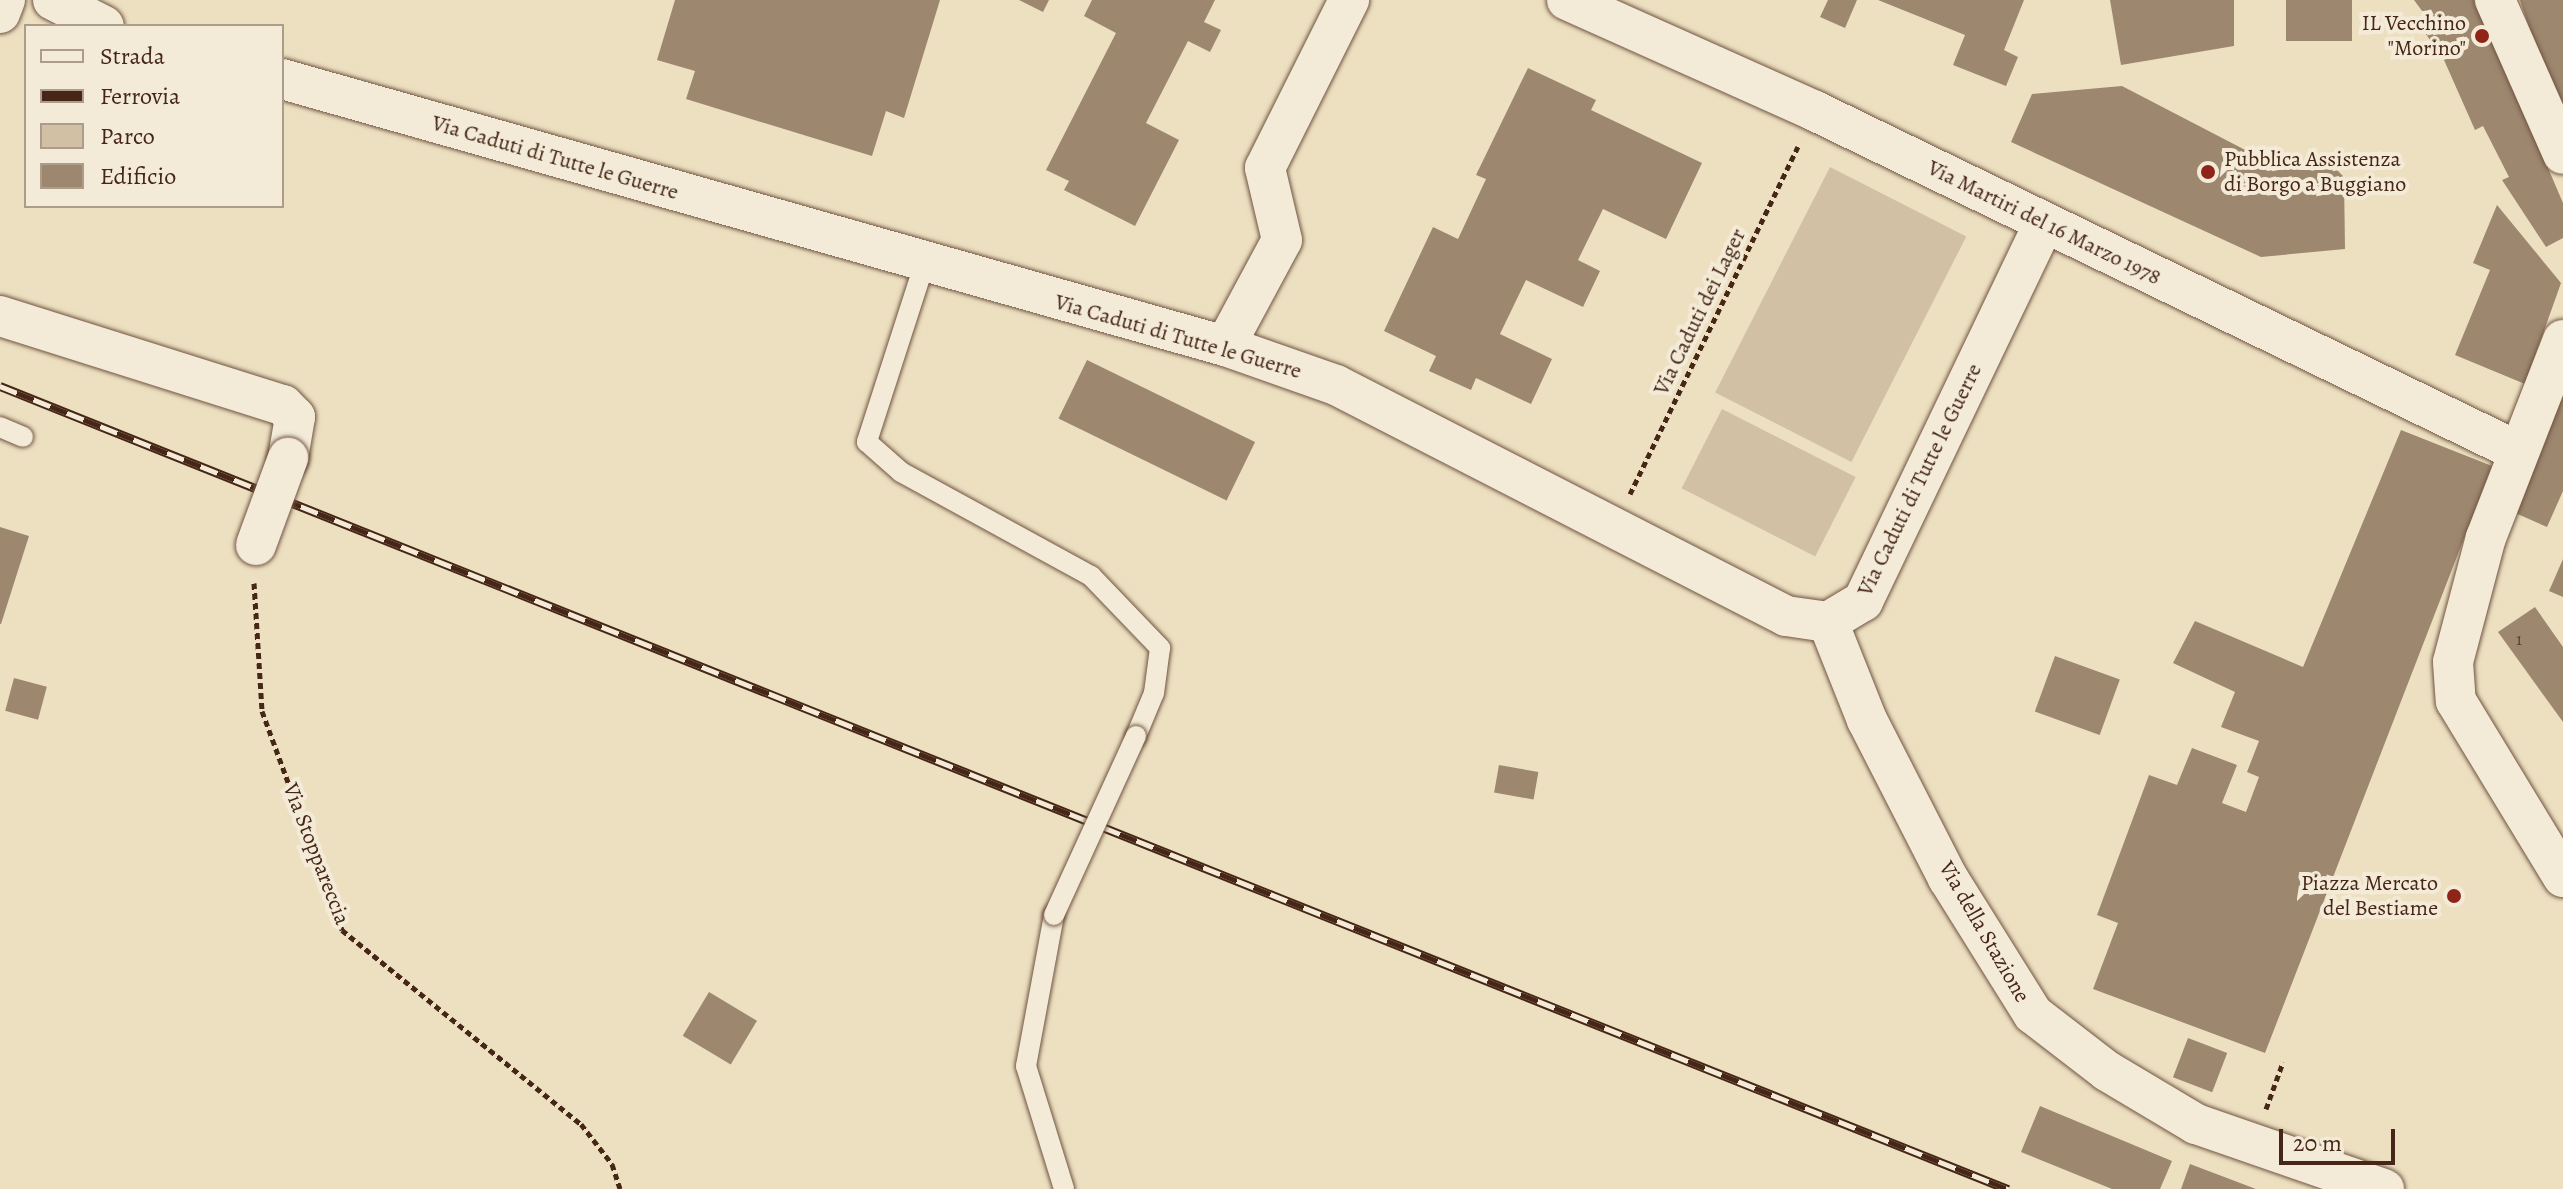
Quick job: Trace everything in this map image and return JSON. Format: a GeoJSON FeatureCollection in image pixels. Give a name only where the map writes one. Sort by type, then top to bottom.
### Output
{"type":"FeatureCollection","features":[{"type":"Feature","properties":{"kind":"street"},"geometry":{"type":"LineString","coordinates":[[0,13],[5,0]]}},
{"type":"Feature","properties":{"kind":"street"},"geometry":{"type":"LineString","coordinates":[[53,0],[100,24]]}},
{"type":"Feature","properties":{"kind":"street"},"geometry":{"type":"LineString","coordinates":[[1225,346],[1282,240],[1265,168],[1349,0]]}},
{"type":"Feature","properties":{"kind":"street","name":"Via Martiri del 16 Marzo 1978"},"geometry":{"type":"LineString","coordinates":[[1567,0],[1815,111],[2519,452]]}},
{"type":"Feature","properties":{"kind":"street"},"geometry":{"type":"LineString","coordinates":[[2495,0],[2563,154]]}},
{"type":"Feature","properties":{"kind":"street","name":"Via Caduti di Tutte le Guerre"},"geometry":{"type":"LineString","coordinates":[[284,80],[924,265],[1225,346],[1336,385],[1786,616],[1828,622],[1863,601],[2044,224]]}},
{"type":"Feature","properties":{"kind":"street"},"geometry":{"type":"LineString","coordinates":[[0,316],[283,405],[295,417],[296,440],[256,545]]}},
{"type":"Feature","properties":{"kind":"street"},"geometry":{"type":"LineString","coordinates":[[2563,340],[2459,621],[2456,701],[2563,877]]}},
{"type":"Feature","properties":{"kind":"street","name":"Via della Stazione"},"geometry":{"type":"LineString","coordinates":[[1828,622],[1867,720],[1948,878],[2033,1014],[2154,1101],[2301,1177],[2384,1189]]}},
{"type":"Feature","properties":{"kind":"lane"},"geometry":{"type":"LineString","coordinates":[[924,265],[867,442],[901,472],[1091,576],[1160,648],[1154,693],[1054,915],[1026,1066],[1064,1189]]}},
{"type":"Feature","properties":{"kind":"lane"},"geometry":{"type":"LineString","coordinates":[[0,427],[23,437]]}},
{"type":"Feature","properties":{"kind":"path","name":"Via Caduti dei Lager"},"geometry":{"type":"LineString","coordinates":[[1614,527],[1815,111]]}},
{"type":"Feature","properties":{"kind":"path","name":"Via Stoppareccia"},"geometry":{"type":"LineString","coordinates":[[256,545],[252,617],[262,711],[342,930],[581,1124],[612,1164],[620,1189]]}},
{"type":"Feature","properties":{"kind":"green space"},"geometry":{"type":"Polygon","coordinates":[[[1830,167],[1966,236],[1851,462],[1715,392],[1830,167]]]}},
{"type":"Feature","properties":{"kind":"green space"},"geometry":{"type":"Polygon","coordinates":[[[1722,409],[1856,477],[1815,556],[1682,488],[1722,409]]]}},
{"type":"Feature","properties":{"kind":"building"},"geometry":{"type":"Polygon","coordinates":[[[675,0],[940,0],[904,118],[886,111],[872,156],[686,99],[695,71],[657,60],[675,0]]]}},
{"type":"Feature","properties":{"kind":"building"},"geometry":{"type":"Polygon","coordinates":[[[1019,0],[1049,0],[1043,12],[1019,0]]]}},
{"type":"Feature","properties":{"kind":"building"},"geometry":{"type":"Polygon","coordinates":[[[1092,0],[1215,0],[1204,22],[1221,30],[1210,52],[1188,41],[1146,123],[1179,140],[1135,226],[1064,190],[1069,181],[1046,170],[1116,33],[1084,16],[1092,0]]]}},
{"type":"Feature","properties":{"kind":"building"},"geometry":{"type":"Polygon","coordinates":[[[1828,0],[1857,0],[1845,28],[1820,17],[1828,0]]]}},
{"type":"Feature","properties":{"kind":"building"},"geometry":{"type":"Polygon","coordinates":[[[1878,0],[2024,0],[2004,50],[2018,57],[2006,86],[1953,65],[1965,35],[1878,0]]]}},
{"type":"Feature","properties":{"kind":"building"},"geometry":{"type":"Polygon","coordinates":[[[2110,0],[2234,0],[2234,46],[2121,65],[2110,0]]]}},
{"type":"Feature","properties":{"kind":"building"},"geometry":{"type":"Polygon","coordinates":[[[2286,0],[2352,0],[2352,41],[2286,41],[2286,0]]]}},
{"type":"Feature","properties":{"kind":"building"},"geometry":{"type":"Polygon","coordinates":[[[2414,0],[2476,0],[2563,203],[2563,238],[2546,247],[2502,180],[2509,177],[2483,126],[2475,130],[2444,60],[2421,27],[2428,19],[2414,0]]]}},
{"type":"Feature","properties":{"kind":"building"},"geometry":{"type":"Polygon","coordinates":[[[2520,0],[2563,0],[2563,112],[2528,24],[2520,0]]]}},
{"type":"Feature","properties":{"kind":"building"},"geometry":{"type":"Polygon","coordinates":[[[1528,68],[1596,100],[1591,110],[1702,163],[1666,239],[1603,209],[1578,260],[1600,271],[1583,307],[1526,280],[1500,334],[1552,359],[1531,404],[1476,378],[1471,390],[1429,371],[1436,356],[1384,331],[1433,227],[1458,239],[1486,179],[1476,175],[1528,68]]]}},
{"type":"Feature","properties":{"kind":"building","name":"Pubblica Assistenza di Borgo a Buggiano"},"geometry":{"type":"Polygon","coordinates":[[[2122,86],[2278,167],[2326,159],[2344,177],[2345,249],[2261,257],[2011,142],[2032,94],[2122,86]]]}},
{"type":"Feature","properties":{"kind":"building"},"geometry":{"type":"Polygon","coordinates":[[[2497,205],[2561,283],[2525,384],[2455,355],[2490,270],[2473,263],[2497,205]]]}},
{"type":"Feature","properties":{"kind":"building"},"geometry":{"type":"Polygon","coordinates":[[[1087,360],[1255,442],[1227,500],[1059,418],[1087,360]]]}},
{"type":"Feature","properties":{"kind":"building"},"geometry":{"type":"Polygon","coordinates":[[[2563,380],[2563,491],[2547,527],[2513,512],[2563,380]]]}},
{"type":"Feature","properties":{"kind":"building"},"geometry":{"type":"Polygon","coordinates":[[[2401,430],[2492,466],[2265,1053],[2093,989],[2118,923],[2097,915],[2149,775],[2177,785],[2192,748],[2237,765],[2222,803],[2246,812],[2259,777],[2247,772],[2259,741],[2221,727],[2235,692],[2173,663],[2195,621],[2303,667],[2401,430]]]}},
{"type":"Feature","properties":{"kind":"building"},"geometry":{"type":"Polygon","coordinates":[[[0,527],[29,536],[1,624],[0,624],[0,527]]]}},
{"type":"Feature","properties":{"kind":"building"},"geometry":{"type":"Polygon","coordinates":[[[2563,559],[2563,597],[2549,591],[2563,559]]]}},
{"type":"Feature","properties":{"kind":"building"},"geometry":{"type":"Polygon","coordinates":[[[2535,607],[2563,647],[2563,722],[2498,632],[2535,607]]]}},
{"type":"Feature","properties":{"kind":"building"},"geometry":{"type":"Polygon","coordinates":[[[2055,656],[2120,680],[2100,735],[2035,711],[2055,656]]]}},
{"type":"Feature","properties":{"kind":"building"},"geometry":{"type":"Polygon","coordinates":[[[14,678],[47,687],[38,720],[5,711],[14,678]]]}},
{"type":"Feature","properties":{"kind":"building"},"geometry":{"type":"Polygon","coordinates":[[[1499,765],[1538,772],[1534,800],[1494,793],[1499,765]]]}},
{"type":"Feature","properties":{"kind":"building"},"geometry":{"type":"Polygon","coordinates":[[[709,992],[757,1021],[731,1065],[683,1036],[709,992]]]}},
{"type":"Feature","properties":{"kind":"building"},"geometry":{"type":"Polygon","coordinates":[[[2188,1038],[2227,1053],[2212,1092],[2173,1077],[2188,1038]]]}},
{"type":"Feature","properties":{"kind":"building"},"geometry":{"type":"Polygon","coordinates":[[[2040,1106],[2172,1161],[2160,1189],[2112,1189],[2021,1152],[2040,1106]]]}},
{"type":"Feature","properties":{"kind":"building"},"geometry":{"type":"Polygon","coordinates":[[[2190,1164],[2256,1189],[2181,1189],[2190,1164]]]}},
{"type":"Feature","properties":{"kind":"railway"},"geometry":{"type":"LineString","coordinates":[[0,386],[2008,1189]]}},
{"type":"Feature","properties":{"kind":"place","name":"IL Vecchino \"Morino\""},"geometry":{"type":"Point","coordinates":[2482,36]}},
{"type":"Feature","properties":{"kind":"place","name":"Pubblica Assistenza di Borgo a Buggiano"},"geometry":{"type":"Point","coordinates":[2208,172]}},
{"type":"Feature","properties":{"kind":"place","name":"Piazza Mercato del Bestiame"},"geometry":{"type":"Point","coordinates":[2454,896]}}]}
